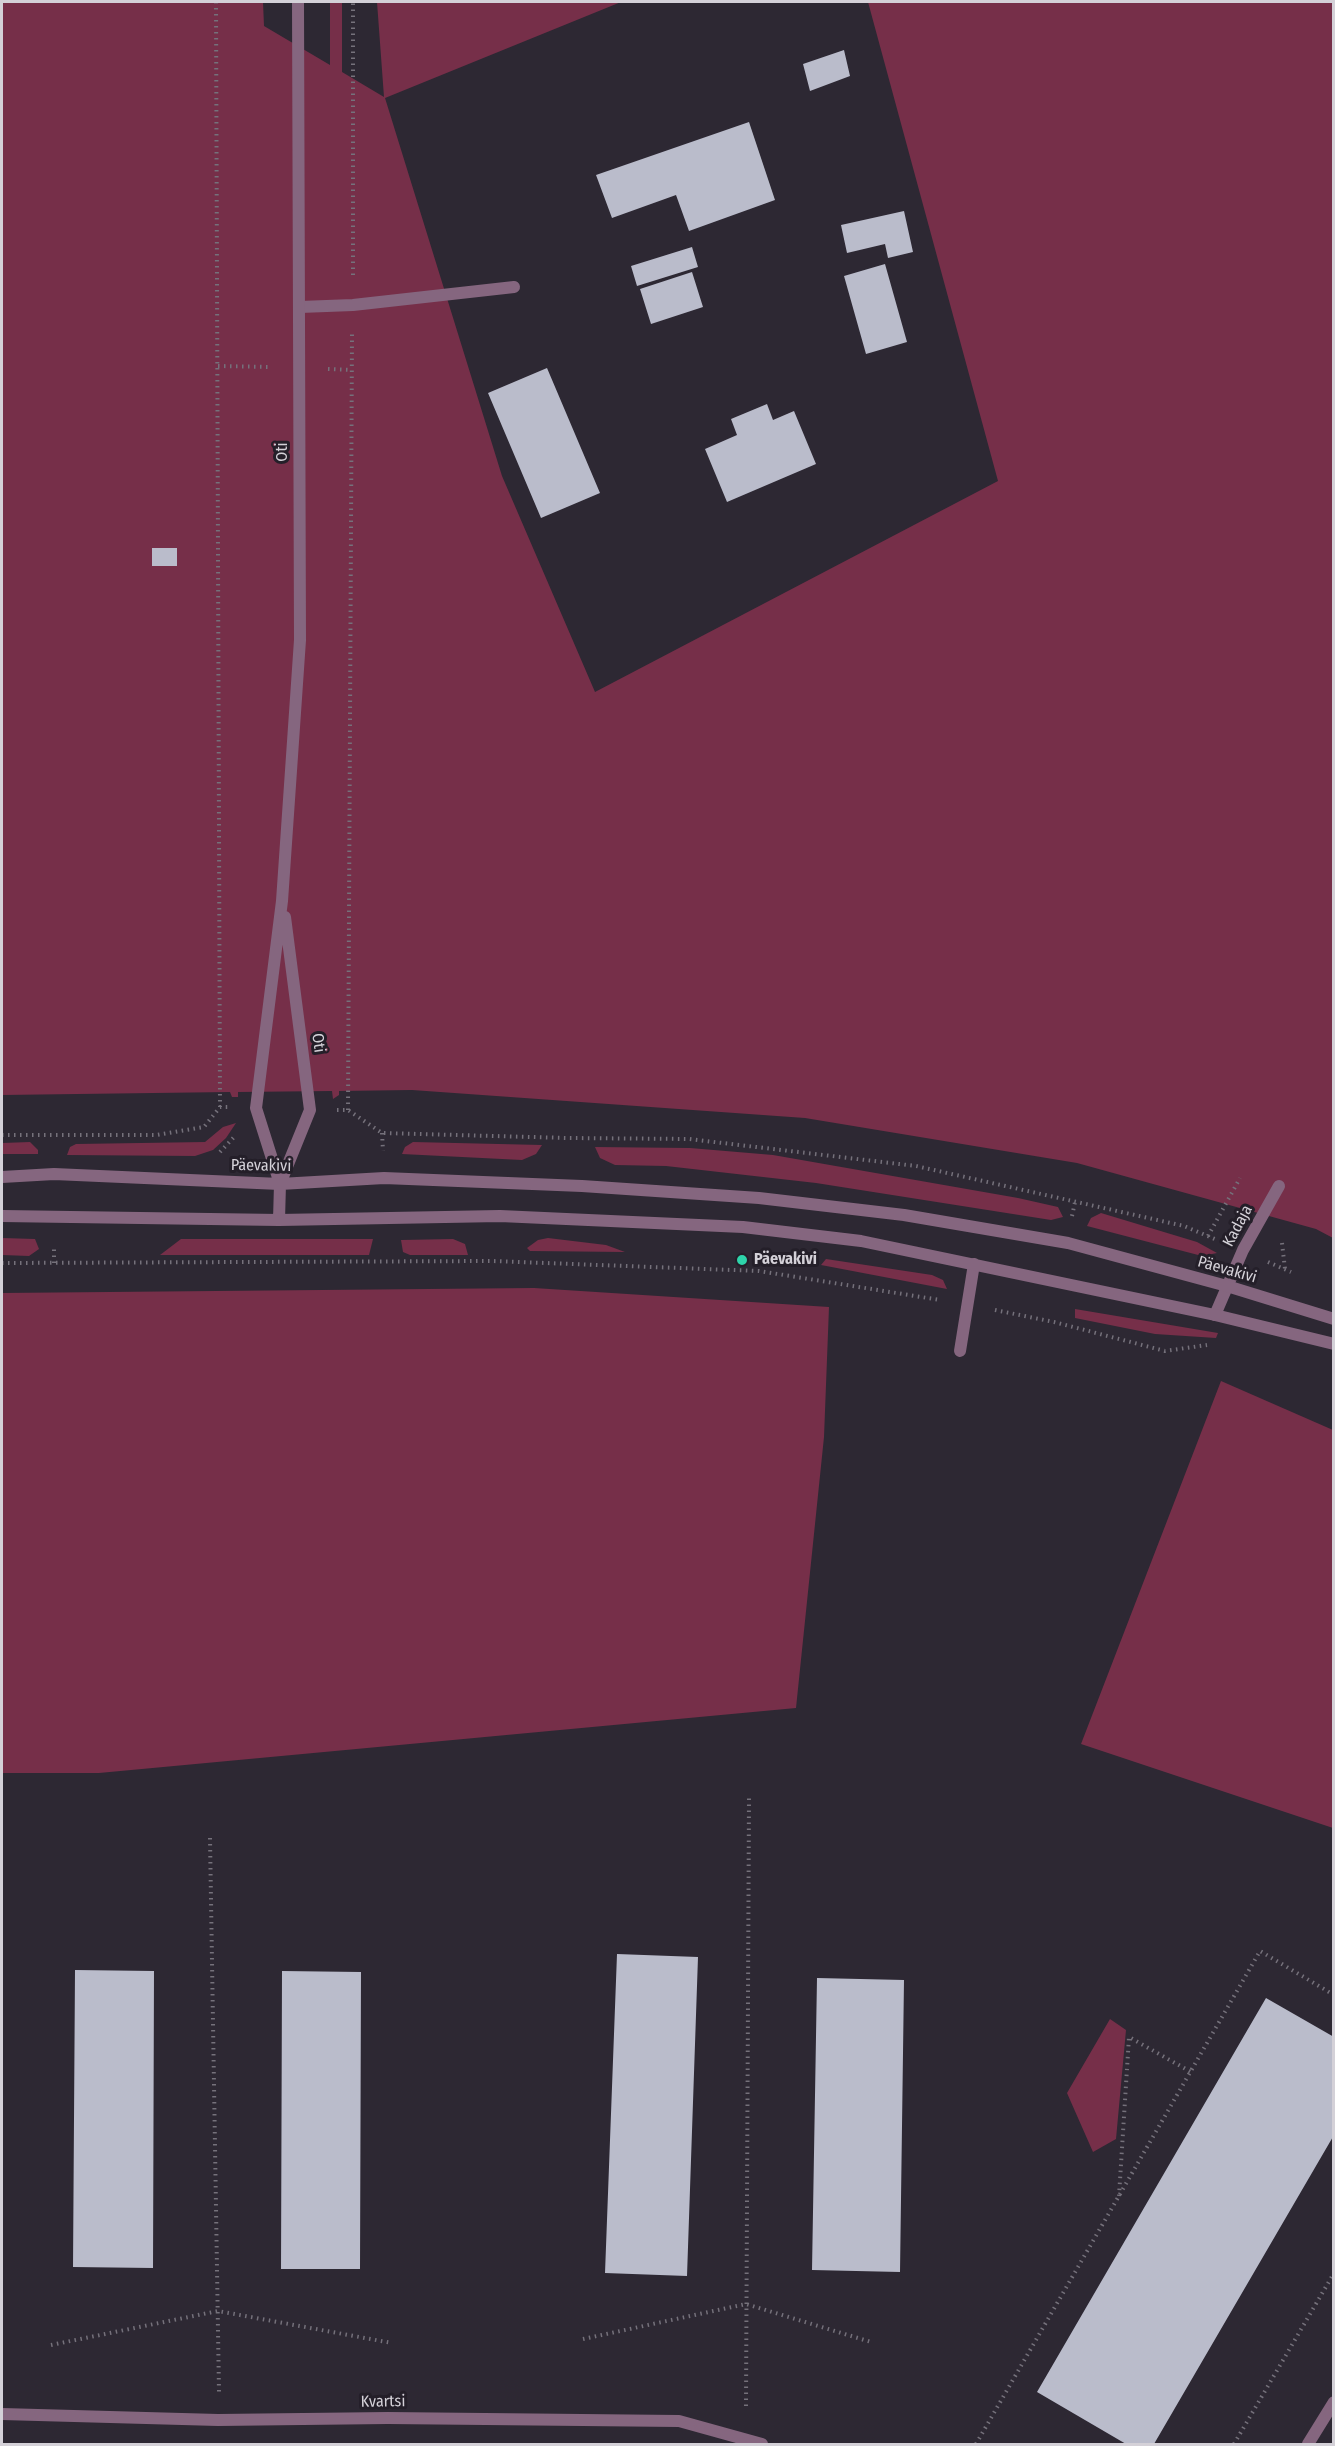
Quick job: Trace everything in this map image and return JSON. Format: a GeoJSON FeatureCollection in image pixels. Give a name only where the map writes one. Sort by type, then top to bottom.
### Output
{"type":"FeatureCollection","features":[{"type":"Feature","properties":{"kind":"street","name":"Oti"},"geometry":{"type":"LineString","coordinates":[[279,1220],[280,1184],[256,1108],[282,901],[300,640],[298,2]]}},
{"type":"Feature","properties":{"kind":"street"},"geometry":{"type":"LineString","coordinates":[[300,307],[353,305],[514,287]]}},
{"type":"Feature","properties":{"kind":"street","name":"Oti"},"geometry":{"type":"LineString","coordinates":[[280,1184],[310,1110],[282,901]]}},
{"type":"Feature","properties":{"kind":"street","name":"Päevakivi"},"geometry":{"type":"LineString","coordinates":[[2,1177],[54,1174],[280,1184],[384,1178],[582,1186],[759,1198],[904,1215],[1068,1243],[1227,1286],[1334,1319]]}},
{"type":"Feature","properties":{"kind":"street","name":"Kadaja"},"geometry":{"type":"LineString","coordinates":[[1215,1315],[1243,1250],[1279,1186]]}},
{"type":"Feature","properties":{"kind":"street"},"geometry":{"type":"LineString","coordinates":[[2,1216],[279,1220],[500,1216],[743,1227],[861,1241],[1215,1315],[1334,1344]]}},
{"type":"Feature","properties":{"kind":"street"},"geometry":{"type":"LineString","coordinates":[[960,1352],[974,1264]]}},
{"type":"Feature","properties":{"kind":"street"},"geometry":{"type":"LineString","coordinates":[[1308,2445],[1334,2402]]}},
{"type":"Feature","properties":{"kind":"street","name":"Kvartsi"},"geometry":{"type":"LineString","coordinates":[[2,2414],[219,2420],[388,2418],[679,2421],[762,2445]]}},
{"type":"Feature","properties":{"kind":"path"},"geometry":{"type":"LineString","coordinates":[[216,2],[220,1107]]}},
{"type":"Feature","properties":{"kind":"path"},"geometry":{"type":"LineString","coordinates":[[348,1110],[353,2]]}},
{"type":"Feature","properties":{"kind":"path"},"geometry":{"type":"LineString","coordinates":[[218,1154],[241,1129]]}},
{"type":"Feature","properties":{"kind":"path"},"geometry":{"type":"LineString","coordinates":[[1208,1236],[1240,1178]]}},
{"type":"Feature","properties":{"kind":"path"},"geometry":{"type":"LineString","coordinates":[[2,1263],[492,1261],[759,1271],[968,1304],[1054,1322],[1165,1351],[1209,1345]]}},
{"type":"Feature","properties":{"kind":"path"},"geometry":{"type":"LineString","coordinates":[[746,2406],[748,1796]]}},
{"type":"Feature","properties":{"kind":"path"},"geometry":{"type":"LineString","coordinates":[[210,1838],[219,2420]]}},
{"type":"Feature","properties":{"kind":"path"},"geometry":{"type":"LineString","coordinates":[[976,2445],[1260,1951],[1334,1995]]}},
{"type":"Feature","properties":{"kind":"path"},"geometry":{"type":"LineString","coordinates":[[1119,2196],[1129,2037],[1191,2072]]}},
{"type":"Feature","properties":{"kind":"path"},"geometry":{"type":"LineString","coordinates":[[1234,2445],[1334,2273]]}},
{"type":"Feature","properties":{"kind":"path"},"geometry":{"type":"LineString","coordinates":[[583,2339],[746,2304],[871,2342]]}},
{"type":"Feature","properties":{"kind":"path"},"geometry":{"type":"LineString","coordinates":[[51,2345],[218,2311],[392,2343]]}},
{"type":"Feature","properties":{"kind":"shaded area"},"geometry":{"type":"Polygon","coordinates":[[[2,2],[263,2],[264,26],[330,65],[330,2],[342,2],[342,72],[384,97],[377,2],[621,2],[385,98],[502,476],[595,692],[998,481],[868,2],[1333,2],[1333,1238],[1316,1229],[1077,1163],[805,1118],[412,1090],[339,1091],[339,1095],[333,1099],[332,1091],[238,1092],[238,1097],[232,1097],[230,1092],[2,1095],[2,2]]]}},
{"type":"Feature","properties":{"kind":"shaded area"},"geometry":{"type":"Polygon","coordinates":[[[236,1123],[226,1138],[213,1150],[195,1156],[67,1155],[70,1147],[76,1144],[205,1142],[223,1127],[236,1123]]]}},
{"type":"Feature","properties":{"kind":"shaded area"},"geometry":{"type":"Polygon","coordinates":[[[30,1142],[38,1150],[38,1154],[2,1154],[2,1143],[30,1142]]]}},
{"type":"Feature","properties":{"kind":"shaded area"},"geometry":{"type":"Polygon","coordinates":[[[413,1142],[542,1145],[536,1154],[522,1160],[402,1154],[405,1147],[413,1142]]]}},
{"type":"Feature","properties":{"kind":"shaded area"},"geometry":{"type":"Polygon","coordinates":[[[595,1147],[690,1148],[773,1155],[1018,1198],[1058,1207],[1063,1217],[1051,1220],[816,1183],[666,1166],[615,1165],[600,1158],[595,1147]]]}},
{"type":"Feature","properties":{"kind":"shaded area"},"geometry":{"type":"Polygon","coordinates":[[[1101,1213],[1197,1242],[1217,1253],[1202,1256],[1087,1226],[1091,1218],[1101,1213]]]}},
{"type":"Feature","properties":{"kind":"shaded area"},"geometry":{"type":"Polygon","coordinates":[[[2,1238],[35,1239],[39,1249],[29,1256],[2,1255],[2,1238]]]}},
{"type":"Feature","properties":{"kind":"shaded area"},"geometry":{"type":"Polygon","coordinates":[[[548,1238],[606,1245],[625,1252],[530,1251],[527,1248],[538,1240],[548,1238]]]}},
{"type":"Feature","properties":{"kind":"shaded area"},"geometry":{"type":"Polygon","coordinates":[[[181,1239],[373,1239],[369,1255],[160,1255],[181,1239]]]}},
{"type":"Feature","properties":{"kind":"shaded area"},"geometry":{"type":"Polygon","coordinates":[[[453,1239],[465,1244],[468,1255],[410,1255],[403,1252],[401,1240],[453,1239]]]}},
{"type":"Feature","properties":{"kind":"shaded area"},"geometry":{"type":"Polygon","coordinates":[[[826,1259],[932,1275],[943,1280],[947,1289],[821,1265],[826,1259]]]}},
{"type":"Feature","properties":{"kind":"shaded area"},"geometry":{"type":"Polygon","coordinates":[[[534,1288],[829,1307],[824,1437],[796,1708],[99,1773],[2,1773],[2,1293],[534,1288]]]}},
{"type":"Feature","properties":{"kind":"shaded area"},"geometry":{"type":"Polygon","coordinates":[[[1075,1309],[1218,1333],[1216,1338],[1155,1334],[1075,1318],[1075,1309]]]}},
{"type":"Feature","properties":{"kind":"shaded area"},"geometry":{"type":"Polygon","coordinates":[[[1221,1381],[1333,1430],[1333,1828],[1081,1744],[1221,1381]]]}},
{"type":"Feature","properties":{"kind":"shaded area"},"geometry":{"type":"Polygon","coordinates":[[[1110,2019],[1126,2030],[1116,2139],[1093,2152],[1067,2093],[1110,2019]]]}},
{"type":"Feature","properties":{"kind":"building"},"geometry":{"type":"Polygon","coordinates":[[[844,50],[850,76],[810,91],[803,64],[844,50]]]}},
{"type":"Feature","properties":{"kind":"building"},"geometry":{"type":"Polygon","coordinates":[[[749,122],[775,200],[689,231],[676,195],[612,218],[596,175],[749,122]]]}},
{"type":"Feature","properties":{"kind":"building"},"geometry":{"type":"Polygon","coordinates":[[[904,211],[913,252],[888,258],[885,244],[847,253],[841,225],[904,211]]]}},
{"type":"Feature","properties":{"kind":"building"},"geometry":{"type":"Polygon","coordinates":[[[692,247],[698,267],[637,286],[631,266],[692,247]]]}},
{"type":"Feature","properties":{"kind":"building"},"geometry":{"type":"Polygon","coordinates":[[[885,264],[907,342],[866,354],[844,276],[885,264]]]}},
{"type":"Feature","properties":{"kind":"building"},"geometry":{"type":"Polygon","coordinates":[[[692,272],[703,307],[651,324],[640,289],[692,272]]]}},
{"type":"Feature","properties":{"kind":"building"},"geometry":{"type":"Polygon","coordinates":[[[547,368],[600,493],[541,518],[488,393],[547,368]]]}},
{"type":"Feature","properties":{"kind":"building"},"geometry":{"type":"Polygon","coordinates":[[[767,404],[773,420],[794,411],[816,464],[727,502],[705,449],[737,435],[731,419],[767,404]]]}},
{"type":"Feature","properties":{"kind":"building"},"geometry":{"type":"Polygon","coordinates":[[[152,548],[177,548],[177,566],[152,566],[152,548]]]}},
{"type":"Feature","properties":{"kind":"building"},"geometry":{"type":"Polygon","coordinates":[[[617,1954],[698,1957],[687,2276],[605,2273],[617,1954]]]}},
{"type":"Feature","properties":{"kind":"building"},"geometry":{"type":"Polygon","coordinates":[[[75,1970],[154,1971],[153,2268],[73,2267],[75,1970]]]}},
{"type":"Feature","properties":{"kind":"building"},"geometry":{"type":"Polygon","coordinates":[[[282,1971],[361,1972],[360,2269],[281,2269],[282,1971]]]}},
{"type":"Feature","properties":{"kind":"building"},"geometry":{"type":"Polygon","coordinates":[[[817,1978],[904,1980],[900,2272],[812,2270],[817,1978]]]}},
{"type":"Feature","properties":{"kind":"building"},"geometry":{"type":"Polygon","coordinates":[[[1266,1998],[1334,2037],[1334,2135],[1154,2444],[1126,2444],[1037,2392],[1266,1998]]]}},
{"type":"Feature","properties":{"kind":"place","name":"Päevakivi"},"geometry":{"type":"Point","coordinates":[742,1260]}}]}
